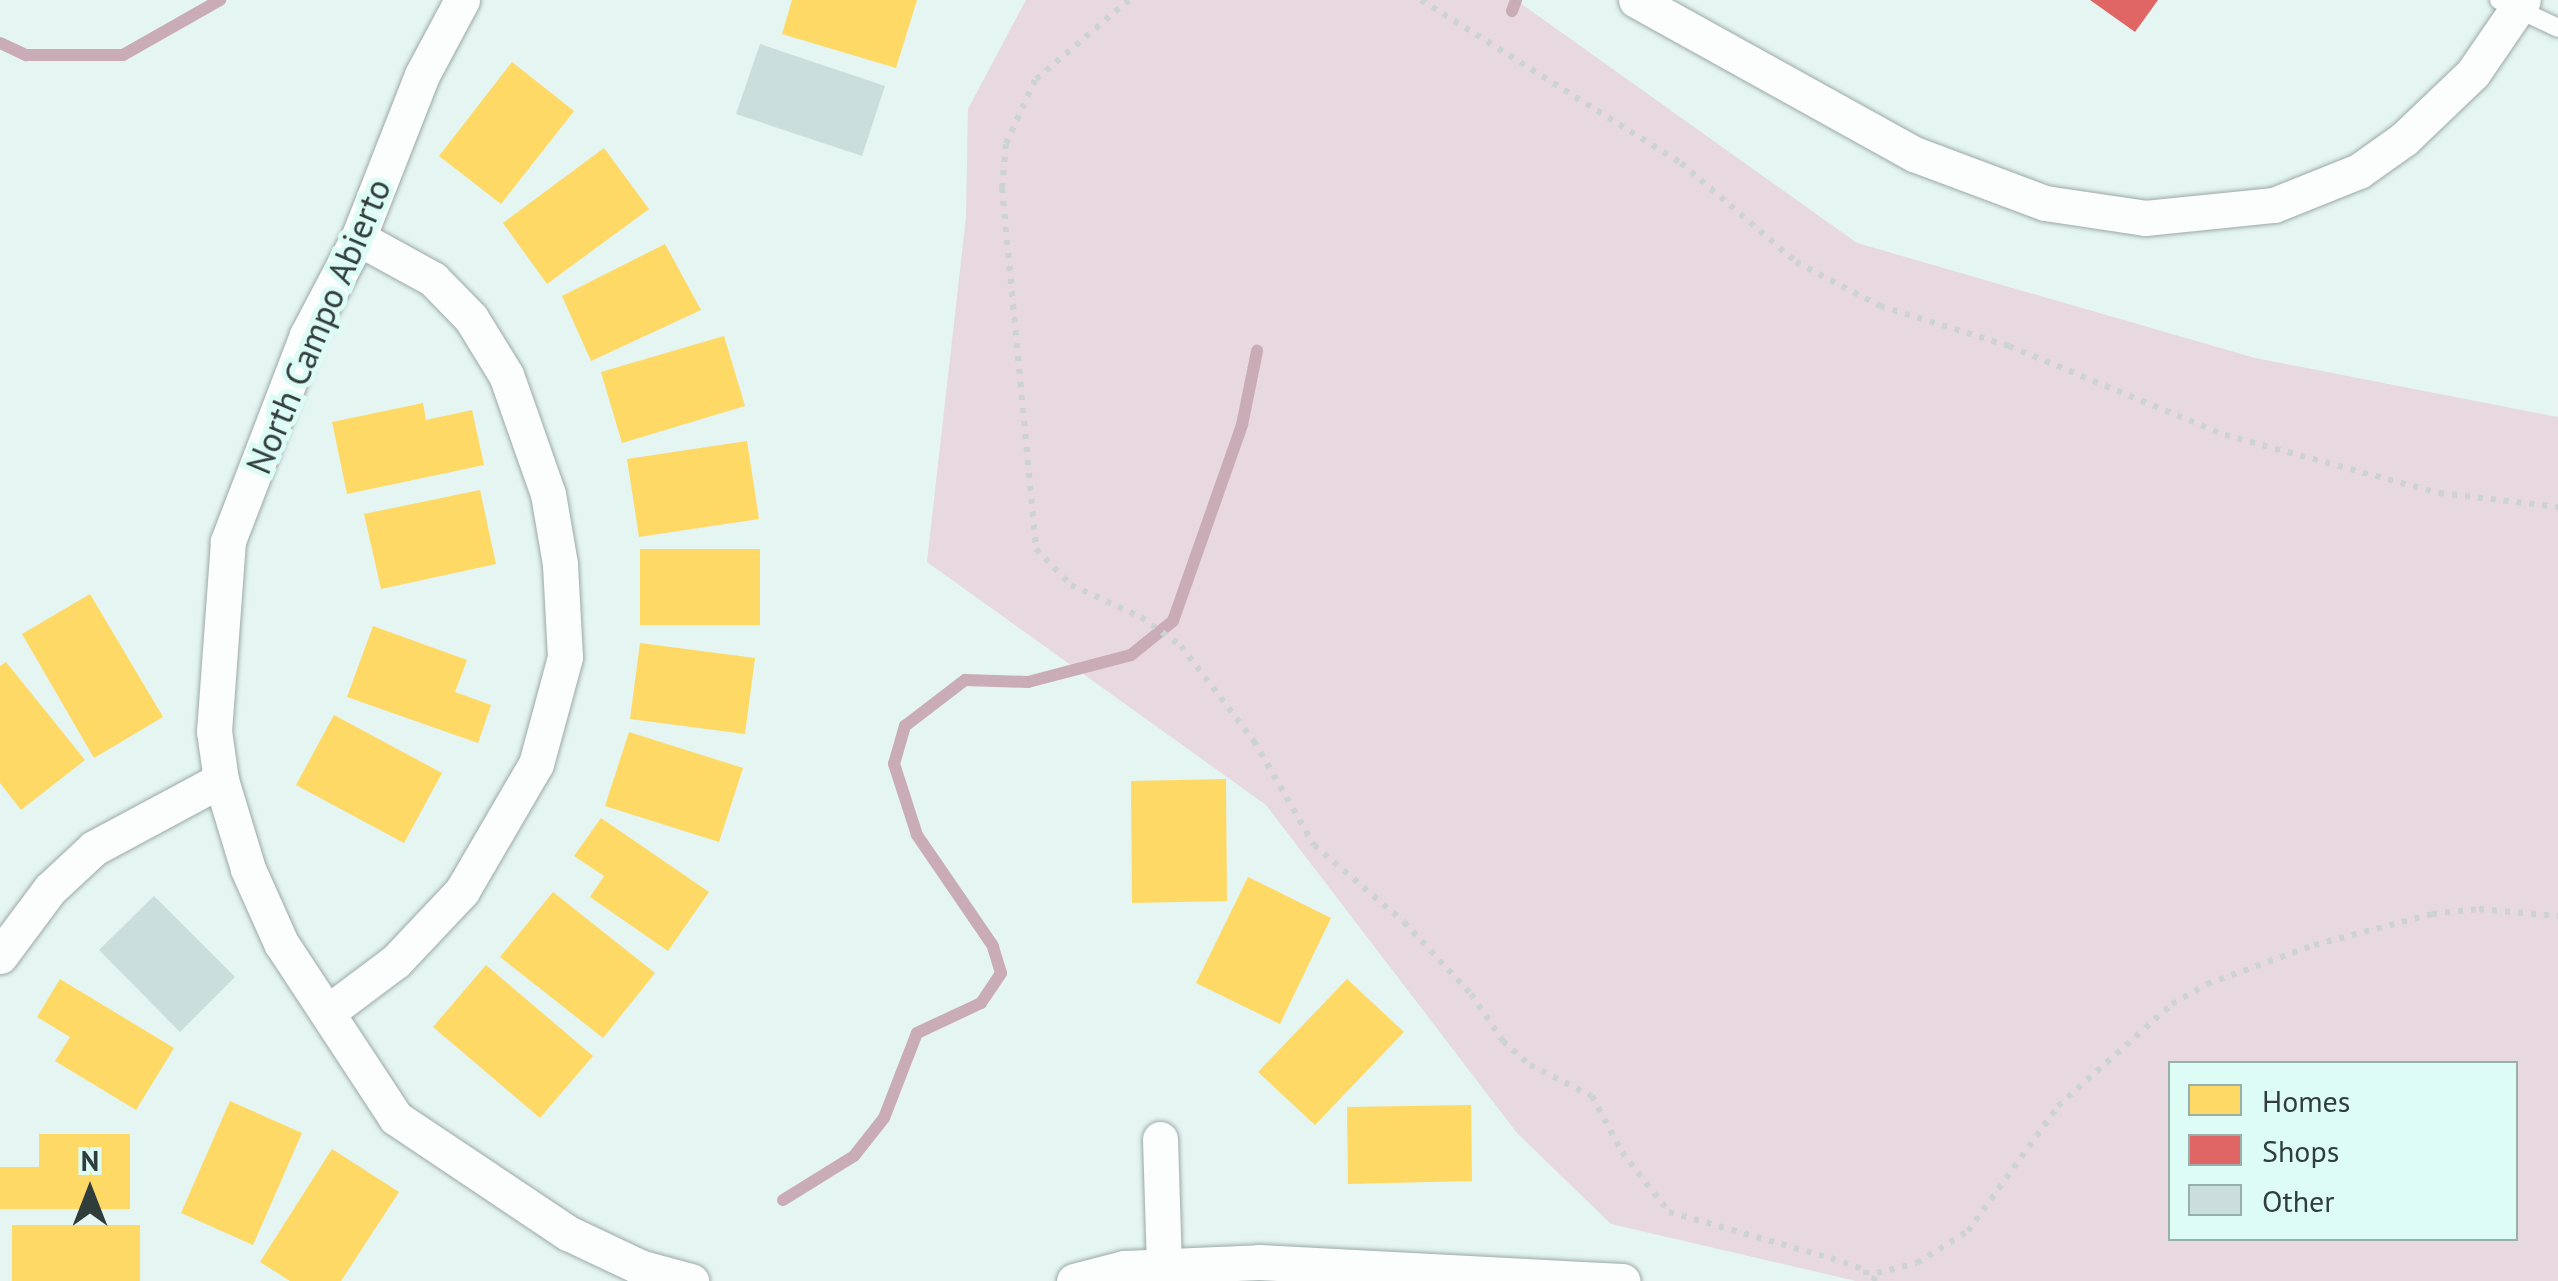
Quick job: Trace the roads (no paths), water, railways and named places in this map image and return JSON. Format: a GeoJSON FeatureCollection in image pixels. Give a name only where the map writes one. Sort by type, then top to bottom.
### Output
{"type":"FeatureCollection","features":[{"type":"Feature","properties":{"kind":"street","name":"North Campo Abierto"},"geometry":{"type":"LineString","coordinates":[[462,0],[422,76],[358,238],[307,335],[228,541],[214,731],[221,780],[274,928],[396,1118],[441,1152],[568,1233],[642,1268],[691,1281]]}},
{"type":"Feature","properties":{"kind":"street"},"geometry":{"type":"LineString","coordinates":[[1636,0],[1914,154],[2045,202],[2145,218],[2274,205],[2359,171],[2404,139],[2473,73],[2512,4]]}},
{"type":"Feature","properties":{"kind":"street"},"geometry":{"type":"LineString","coordinates":[[328,1012],[396,961],[462,891],[536,764],[565,657],[560,564],[548,494],[506,374],[470,318],[434,278],[358,238]]}},
{"type":"Feature","properties":{"kind":"street"},"geometry":{"type":"LineString","coordinates":[[0,956],[50,889],[94,848],[221,780]]}},
{"type":"Feature","properties":{"kind":"street"},"geometry":{"type":"LineString","coordinates":[[1160,1139],[1164,1266]]}},
{"type":"Feature","properties":{"kind":"street"},"geometry":{"type":"LineString","coordinates":[[1074,1281],[1164,1266],[1259,1262],[1623,1281]]}},
{"type":"Feature","properties":{"kind":"lane"},"geometry":{"type":"LineString","coordinates":[[2512,4],[2558,28]]}},
{"type":"Feature","properties":{"kind":"waterway"},"geometry":{"type":"LineString","coordinates":[[0,43],[26,55],[123,55],[220,0]]}},
{"type":"Feature","properties":{"kind":"waterway"},"geometry":{"type":"LineString","coordinates":[[1512,11],[1516,0]]}},
{"type":"Feature","properties":{"kind":"waterway"},"geometry":{"type":"LineString","coordinates":[[783,1200],[854,1156],[884,1118],[917,1033],[981,1003],[1001,973],[993,946],[917,835],[894,764],[905,726],[965,680],[1028,682],[1131,655],[1173,621],[1242,425],[1257,351]]}}]}
